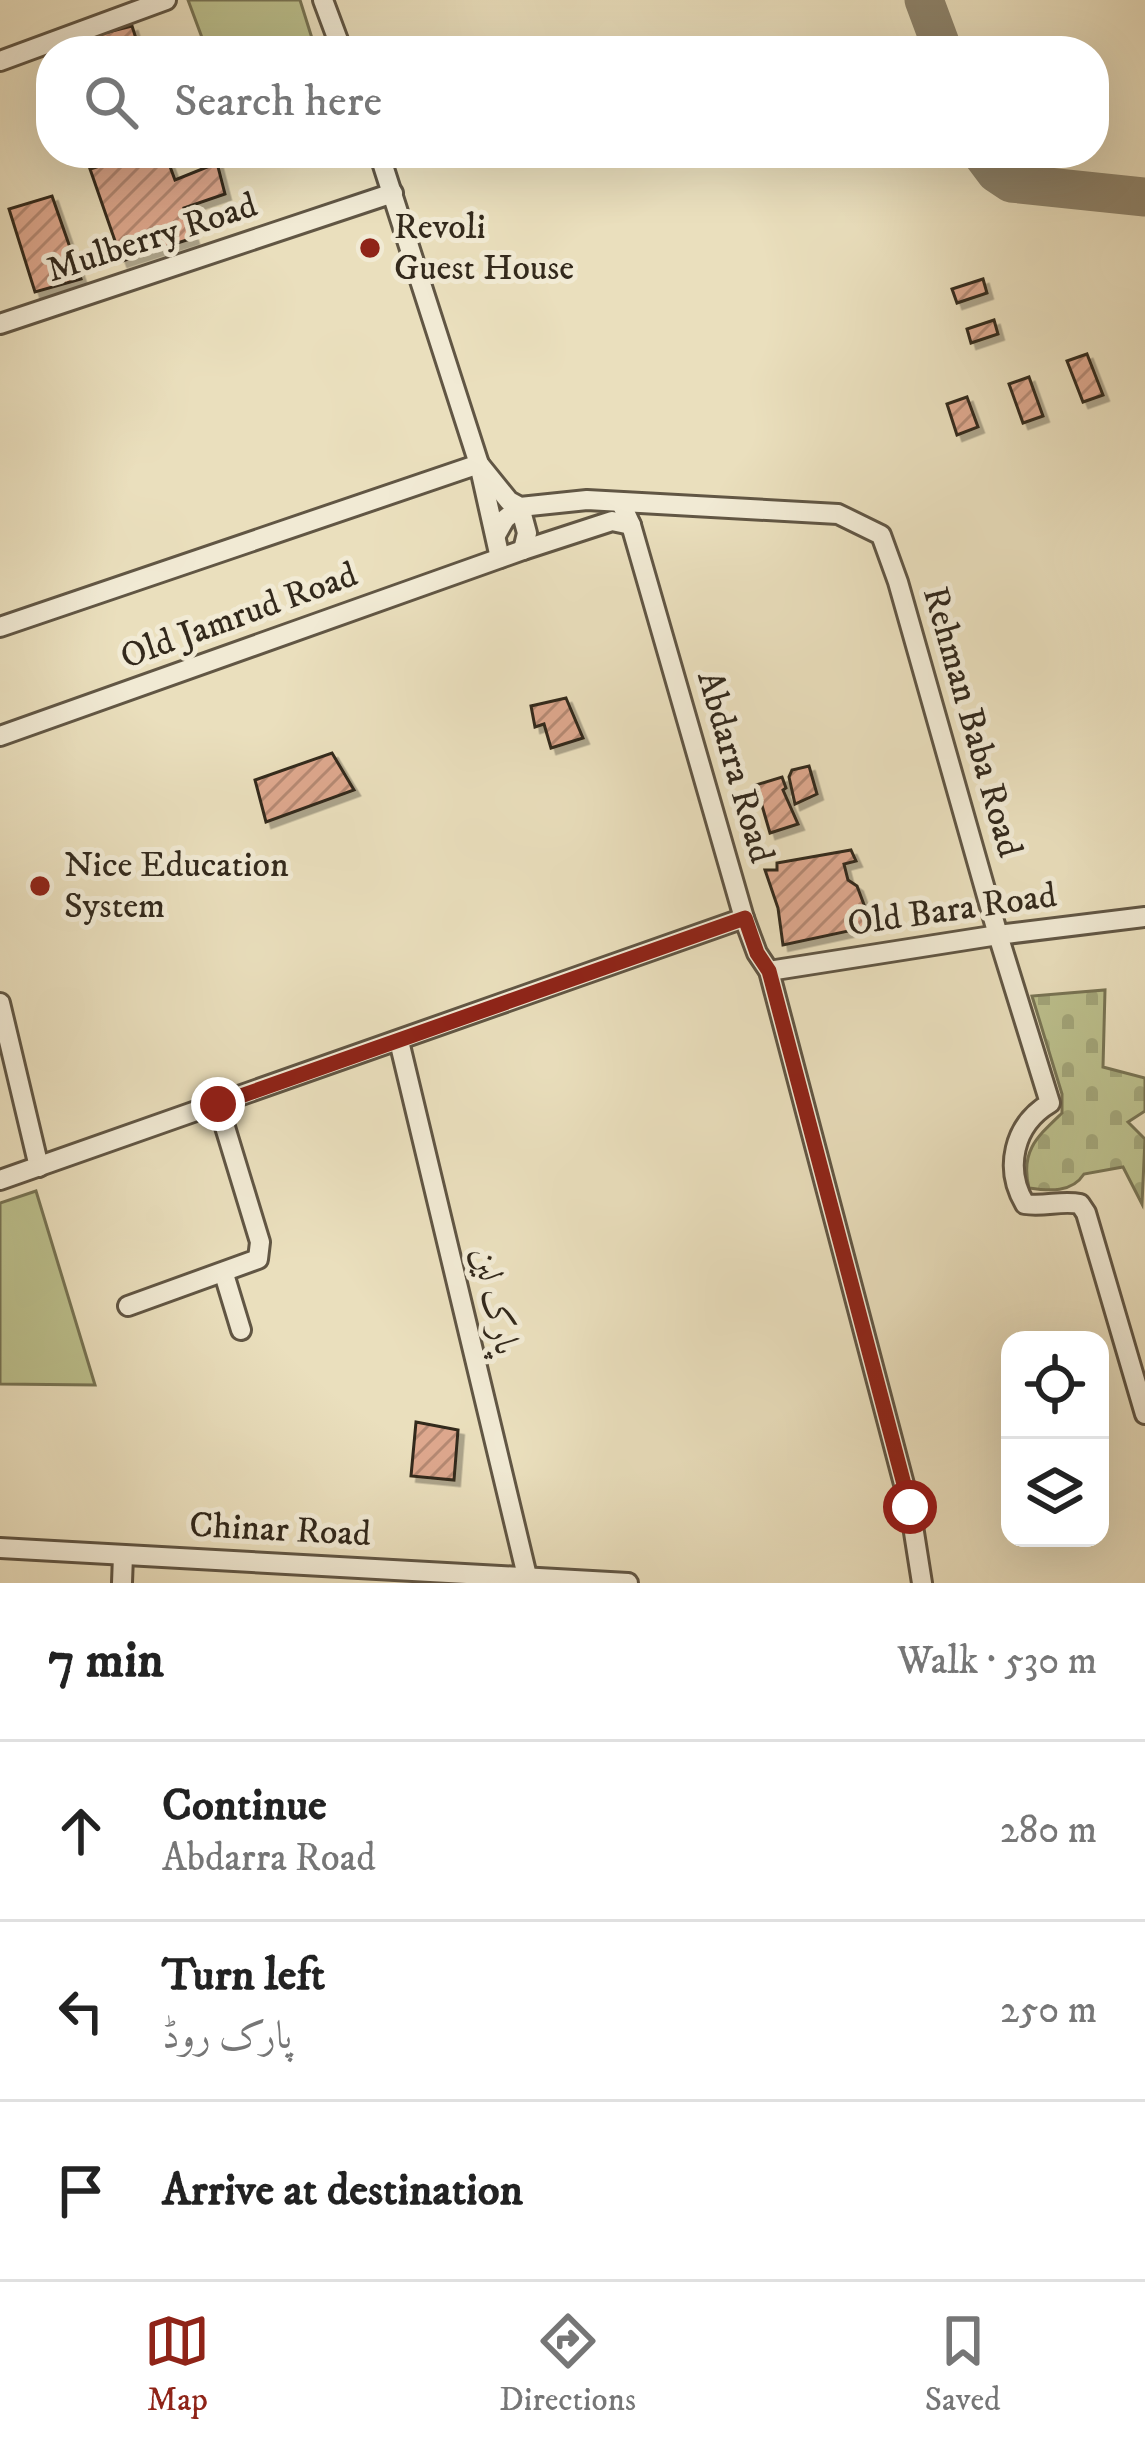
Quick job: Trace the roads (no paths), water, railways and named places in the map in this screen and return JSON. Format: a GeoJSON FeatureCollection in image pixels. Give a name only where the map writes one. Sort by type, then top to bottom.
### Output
{"type":"FeatureCollection","features":[{"type":"Feature","properties":{"kind":"street"},"geometry":{"type":"LineString","coordinates":[[68,36],[166,0]]}},
{"type":"Feature","properties":{"kind":"street"},"geometry":{"type":"LineString","coordinates":[[323,0],[336,36]]}},
{"type":"Feature","properties":{"kind":"street"},"geometry":{"type":"LineString","coordinates":[[0,61],[36,48]]}},
{"type":"Feature","properties":{"kind":"street"},"geometry":{"type":"LineString","coordinates":[[384,168],[479,464],[500,558]]}},
{"type":"Feature","properties":{"kind":"street","name":"Mulberry Road"},"geometry":{"type":"LineString","coordinates":[[0,324],[393,193]]}},
{"type":"Feature","properties":{"kind":"street"},"geometry":{"type":"LineString","coordinates":[[479,464],[509,501],[520,507],[527,533],[523,550]]}},
{"type":"Feature","properties":{"kind":"street"},"geometry":{"type":"LineString","coordinates":[[0,627],[479,464]]}},
{"type":"Feature","properties":{"kind":"street","name":"Rehman Baba Road"},"geometry":{"type":"LineString","coordinates":[[520,507],[587,500],[838,514],[881,535],[1050,1103],[1013,1150],[1012,1177],[1025,1204],[1044,1208],[1070,1202],[1080,1204],[1086,1213],[1145,1414]]}},
{"type":"Feature","properties":{"kind":"street"},"geometry":{"type":"LineString","coordinates":[[621,503],[631,524]]}},
{"type":"Feature","properties":{"kind":"street"},"geometry":{"type":"LineString","coordinates":[[496,535],[520,507]]}},
{"type":"Feature","properties":{"kind":"street","name":"Old Jamrud Road"},"geometry":{"type":"LineString","coordinates":[[0,736],[523,550],[607,522],[631,524]]}},
{"type":"Feature","properties":{"kind":"street","name":"Abdarra Road"},"geometry":{"type":"LineString","coordinates":[[631,524],[745,918],[769,971],[910,1507],[922,1583]]}},
{"type":"Feature","properties":{"kind":"street","name":"Old Bara Road"},"geometry":{"type":"LineString","coordinates":[[769,971],[1145,917]]}},
{"type":"Feature","properties":{"kind":"street"},"geometry":{"type":"LineString","coordinates":[[0,1180],[745,918]]}},
{"type":"Feature","properties":{"kind":"street"},"geometry":{"type":"LineString","coordinates":[[0,1003],[39,1166]]}},
{"type":"Feature","properties":{"kind":"street","name":"پارک لین"},"geometry":{"type":"LineString","coordinates":[[399,1041],[527,1576]]}},
{"type":"Feature","properties":{"kind":"street"},"geometry":{"type":"LineString","coordinates":[[128,1306],[252,1264],[261,1253],[218,1104]]}},
{"type":"Feature","properties":{"kind":"street"},"geometry":{"type":"LineString","coordinates":[[224,1274],[241,1330]]}},
{"type":"Feature","properties":{"kind":"street","name":"Chinar Road"},"geometry":{"type":"LineString","coordinates":[[0,1548],[334,1575],[527,1576],[628,1583]]}},
{"type":"Feature","properties":{"kind":"street"},"geometry":{"type":"LineString","coordinates":[[122,1583],[123,1555]]}},
{"type":"Feature","properties":{"kind":"place","name":"Revoli Guest House"},"geometry":{"type":"Point","coordinates":[370,248]}},
{"type":"Feature","properties":{"kind":"place","name":"Nice Education System"},"geometry":{"type":"Point","coordinates":[40,886]}}]}
